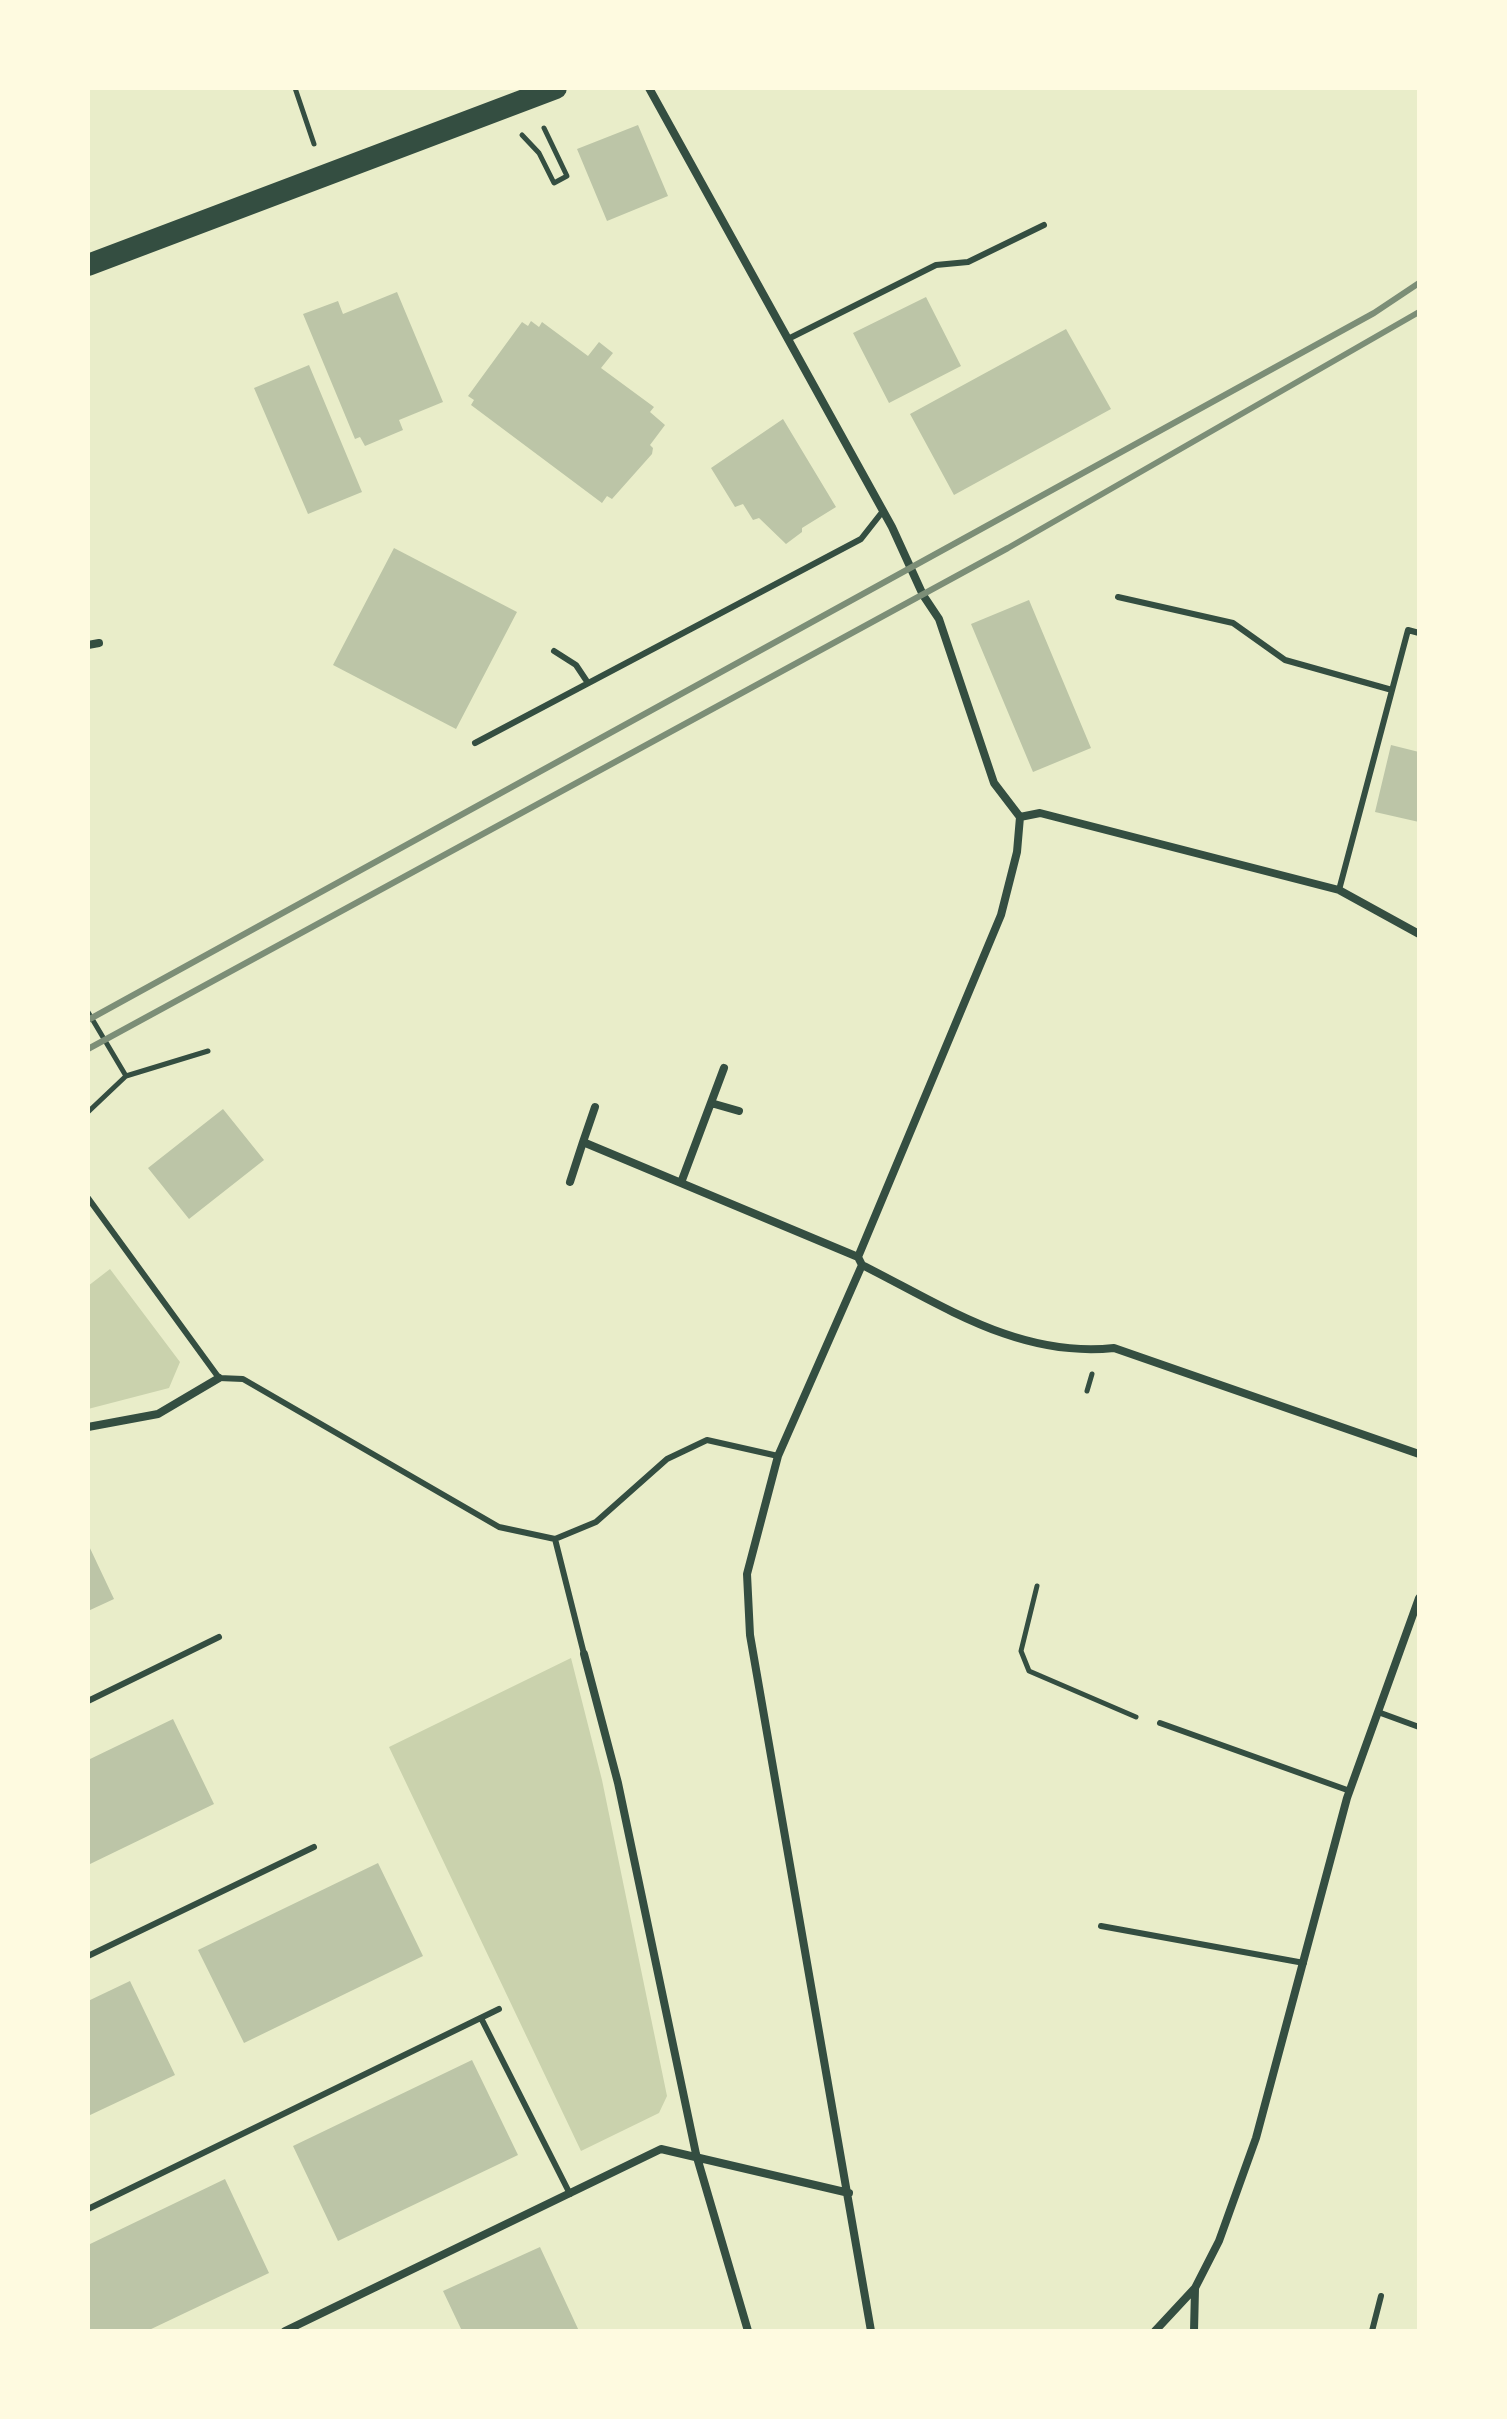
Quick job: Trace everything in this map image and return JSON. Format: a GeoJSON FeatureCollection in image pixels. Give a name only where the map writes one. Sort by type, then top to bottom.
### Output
{"type":"FeatureCollection","features":[{"type":"Feature","properties":{"kind":"highway"},"geometry":{"type":"LineString","coordinates":[[88,265],[556,88]]}},
{"type":"Feature","properties":{"kind":"street"},"geometry":{"type":"LineString","coordinates":[[649,88],[883,511],[939,619],[994,783],[1020,817],[1017,852],[1001,915],[778,1456],[747,1574],[750,1635],[871,2331]]}},
{"type":"Feature","properties":{"kind":"street"},"geometry":{"type":"LineString","coordinates":[[88,645],[99,643]]}},
{"type":"Feature","properties":{"kind":"street"},"geometry":{"type":"LineString","coordinates":[[1020,817],[1040,813],[1339,890],[1419,934]]}},
{"type":"Feature","properties":{"kind":"street"},"geometry":{"type":"LineString","coordinates":[[682,1180],[724,1068]]}},
{"type":"Feature","properties":{"kind":"street"},"geometry":{"type":"LineString","coordinates":[[711,1103],[739,1111]]}},
{"type":"Feature","properties":{"kind":"street"},"geometry":{"type":"LineString","coordinates":[[570,1182],[595,1107]]}},
{"type":"Feature","properties":{"kind":"street"},"geometry":{"type":"LineString","coordinates":[[583,1142],[682,1180],[860,1261],[1008,1338],[1079,1351],[1114,1348],[1419,1454]]}},
{"type":"Feature","properties":{"kind":"street"},"geometry":{"type":"LineString","coordinates":[[88,1427],[158,1414],[219,1378]]}},
{"type":"Feature","properties":{"kind":"street"},"geometry":{"type":"LineString","coordinates":[[1155,2331],[1195,2288],[1219,2241],[1256,2138],[1350,1791],[1419,1598]]}},
{"type":"Feature","properties":{"kind":"street"},"geometry":{"type":"LineString","coordinates":[[584,1654],[618,1783],[696,2154],[748,2331]]}},
{"type":"Feature","properties":{"kind":"street"},"geometry":{"type":"LineString","coordinates":[[285,2331],[661,2149],[696,2154],[849,2193]]}},
{"type":"Feature","properties":{"kind":"street"},"geometry":{"type":"LineString","coordinates":[[1194,2331],[1195,2288]]}},
{"type":"Feature","properties":{"kind":"lane"},"geometry":{"type":"LineString","coordinates":[[788,339],[936,265],[968,262],[1044,225]]}},
{"type":"Feature","properties":{"kind":"lane"},"geometry":{"type":"LineString","coordinates":[[475,743],[861,539],[883,511]]}},
{"type":"Feature","properties":{"kind":"lane"},"geometry":{"type":"LineString","coordinates":[[1118,597],[1233,623],[1285,660],[1392,690]]}},
{"type":"Feature","properties":{"kind":"lane"},"geometry":{"type":"LineString","coordinates":[[1339,890],[1408,630],[1419,633]]}},
{"type":"Feature","properties":{"kind":"lane"},"geometry":{"type":"LineString","coordinates":[[554,651],[576,665],[588,683]]}},
{"type":"Feature","properties":{"kind":"lane"},"geometry":{"type":"LineString","coordinates":[[88,1198],[219,1378],[243,1379],[499,1527],[555,1539],[596,1522],[667,1459],[707,1440],[778,1456]]}},
{"type":"Feature","properties":{"kind":"lane"},"geometry":{"type":"LineString","coordinates":[[555,1539],[584,1654]]}},
{"type":"Feature","properties":{"kind":"lane"},"geometry":{"type":"LineString","coordinates":[[88,1701],[219,1637]]}},
{"type":"Feature","properties":{"kind":"lane"},"geometry":{"type":"LineString","coordinates":[[1378,1712],[1419,1727]]}},
{"type":"Feature","properties":{"kind":"lane"},"geometry":{"type":"LineString","coordinates":[[1160,1723],[1350,1791]]}},
{"type":"Feature","properties":{"kind":"lane"},"geometry":{"type":"LineString","coordinates":[[88,1956],[314,1847]]}},
{"type":"Feature","properties":{"kind":"lane"},"geometry":{"type":"LineString","coordinates":[[1101,1926],[1304,1963]]}},
{"type":"Feature","properties":{"kind":"lane"},"geometry":{"type":"LineString","coordinates":[[88,2209],[499,2009]]}},
{"type":"Feature","properties":{"kind":"lane"},"geometry":{"type":"LineString","coordinates":[[481,2018],[570,2194]]}},
{"type":"Feature","properties":{"kind":"lane"},"geometry":{"type":"LineString","coordinates":[[1372,2331],[1381,2296]]}},
{"type":"Feature","properties":{"kind":"path"},"geometry":{"type":"LineString","coordinates":[[295,88],[325,176]]}},
{"type":"Feature","properties":{"kind":"path"},"geometry":{"type":"LineString","coordinates":[[539,153],[554,183],[567,176],[544,127]]}},
{"type":"Feature","properties":{"kind":"path"},"geometry":{"type":"LineString","coordinates":[[88,1012],[126,1076]]}},
{"type":"Feature","properties":{"kind":"path"},"geometry":{"type":"LineString","coordinates":[[88,1112],[126,1076],[208,1051]]}},
{"type":"Feature","properties":{"kind":"path"},"geometry":{"type":"LineString","coordinates":[[1037,1586],[1021,1651],[1029,1671],[1143,1720],[1160,1723]]}},
{"type":"Feature","properties":{"kind":"green space"},"geometry":{"type":"Polygon","coordinates":[[[110,1269],[180,1362],[169,1388],[88,1409],[88,1286],[110,1269]]]}},
{"type":"Feature","properties":{"kind":"green space"},"geometry":{"type":"Polygon","coordinates":[[[571,1658],[602,1780],[667,2096],[659,2113],[581,2151],[389,1747],[571,1658]]]}},
{"type":"Feature","properties":{"kind":"building"},"geometry":{"type":"Polygon","coordinates":[[[638,125],[668,196],[607,221],[577,149],[638,125]]]}},
{"type":"Feature","properties":{"kind":"building"},"geometry":{"type":"Polygon","coordinates":[[[397,292],[443,402],[399,420],[403,430],[365,446],[360,437],[355,439],[303,314],[338,301],[343,314],[397,292]]]}},
{"type":"Feature","properties":{"kind":"building"},"geometry":{"type":"Polygon","coordinates":[[[926,297],[961,366],[889,403],[853,333],[926,297]]]}},
{"type":"Feature","properties":{"kind":"building"},"geometry":{"type":"Polygon","coordinates":[[[531,321],[539,327],[542,322],[588,356],[599,342],[613,353],[601,368],[654,407],[650,412],[665,425],[650,445],[652,454],[612,499],[607,496],[602,503],[471,405],[474,400],[468,396],[522,322],[528,326],[531,321]]]}},
{"type":"Feature","properties":{"kind":"building"},"geometry":{"type":"Polygon","coordinates":[[[1066,329],[1111,409],[954,495],[910,414],[1066,329]]]}},
{"type":"Feature","properties":{"kind":"building"},"geometry":{"type":"Polygon","coordinates":[[[309,365],[362,492],[308,514],[254,388],[309,365]]]}},
{"type":"Feature","properties":{"kind":"building"},"geometry":{"type":"Polygon","coordinates":[[[783,419],[836,507],[802,528],[802,532],[786,544],[759,518],[753,520],[743,504],[735,507],[711,468],[783,419]]]}},
{"type":"Feature","properties":{"kind":"building"},"geometry":{"type":"Polygon","coordinates":[[[394,548],[517,612],[456,729],[333,665],[394,548]]]}},
{"type":"Feature","properties":{"kind":"building"},"geometry":{"type":"Polygon","coordinates":[[[1029,600],[1091,748],[1033,772],[971,624],[1029,600]]]}},
{"type":"Feature","properties":{"kind":"building"},"geometry":{"type":"Polygon","coordinates":[[[1391,745],[1419,752],[1419,822],[1375,812],[1391,745]]]}},
{"type":"Feature","properties":{"kind":"building"},"geometry":{"type":"Polygon","coordinates":[[[223,1109],[264,1160],[189,1219],[148,1168],[223,1109]]]}},
{"type":"Feature","properties":{"kind":"building"},"geometry":{"type":"Polygon","coordinates":[[[88,1544],[114,1599],[88,1611],[88,1544]]]}},
{"type":"Feature","properties":{"kind":"building"},"geometry":{"type":"Polygon","coordinates":[[[173,1719],[214,1804],[88,1865],[88,1760],[173,1719]]]}},
{"type":"Feature","properties":{"kind":"building"},"geometry":{"type":"Polygon","coordinates":[[[378,1863],[423,1956],[244,2043],[198,1950],[378,1863]]]}},
{"type":"Feature","properties":{"kind":"building"},"geometry":{"type":"Polygon","coordinates":[[[130,1981],[175,2075],[88,2116],[88,2001],[130,1981]]]}},
{"type":"Feature","properties":{"kind":"building"},"geometry":{"type":"Polygon","coordinates":[[[472,2060],[518,2155],[338,2241],[293,2146],[472,2060]]]}},
{"type":"Feature","properties":{"kind":"building"},"geometry":{"type":"Polygon","coordinates":[[[225,2179],[269,2273],[147,2331],[88,2331],[88,2245],[225,2179]]]}},
{"type":"Feature","properties":{"kind":"building"},"geometry":{"type":"Polygon","coordinates":[[[540,2247],[579,2331],[462,2331],[443,2291],[540,2247]]]}},
{"type":"Feature","properties":{"kind":"railway"},"geometry":{"type":"LineString","coordinates":[[88,1020],[1374,313],[1419,283]]}},
{"type":"Feature","properties":{"kind":"railway"},"geometry":{"type":"LineString","coordinates":[[88,1049],[1008,548],[1419,312]]}}]}
